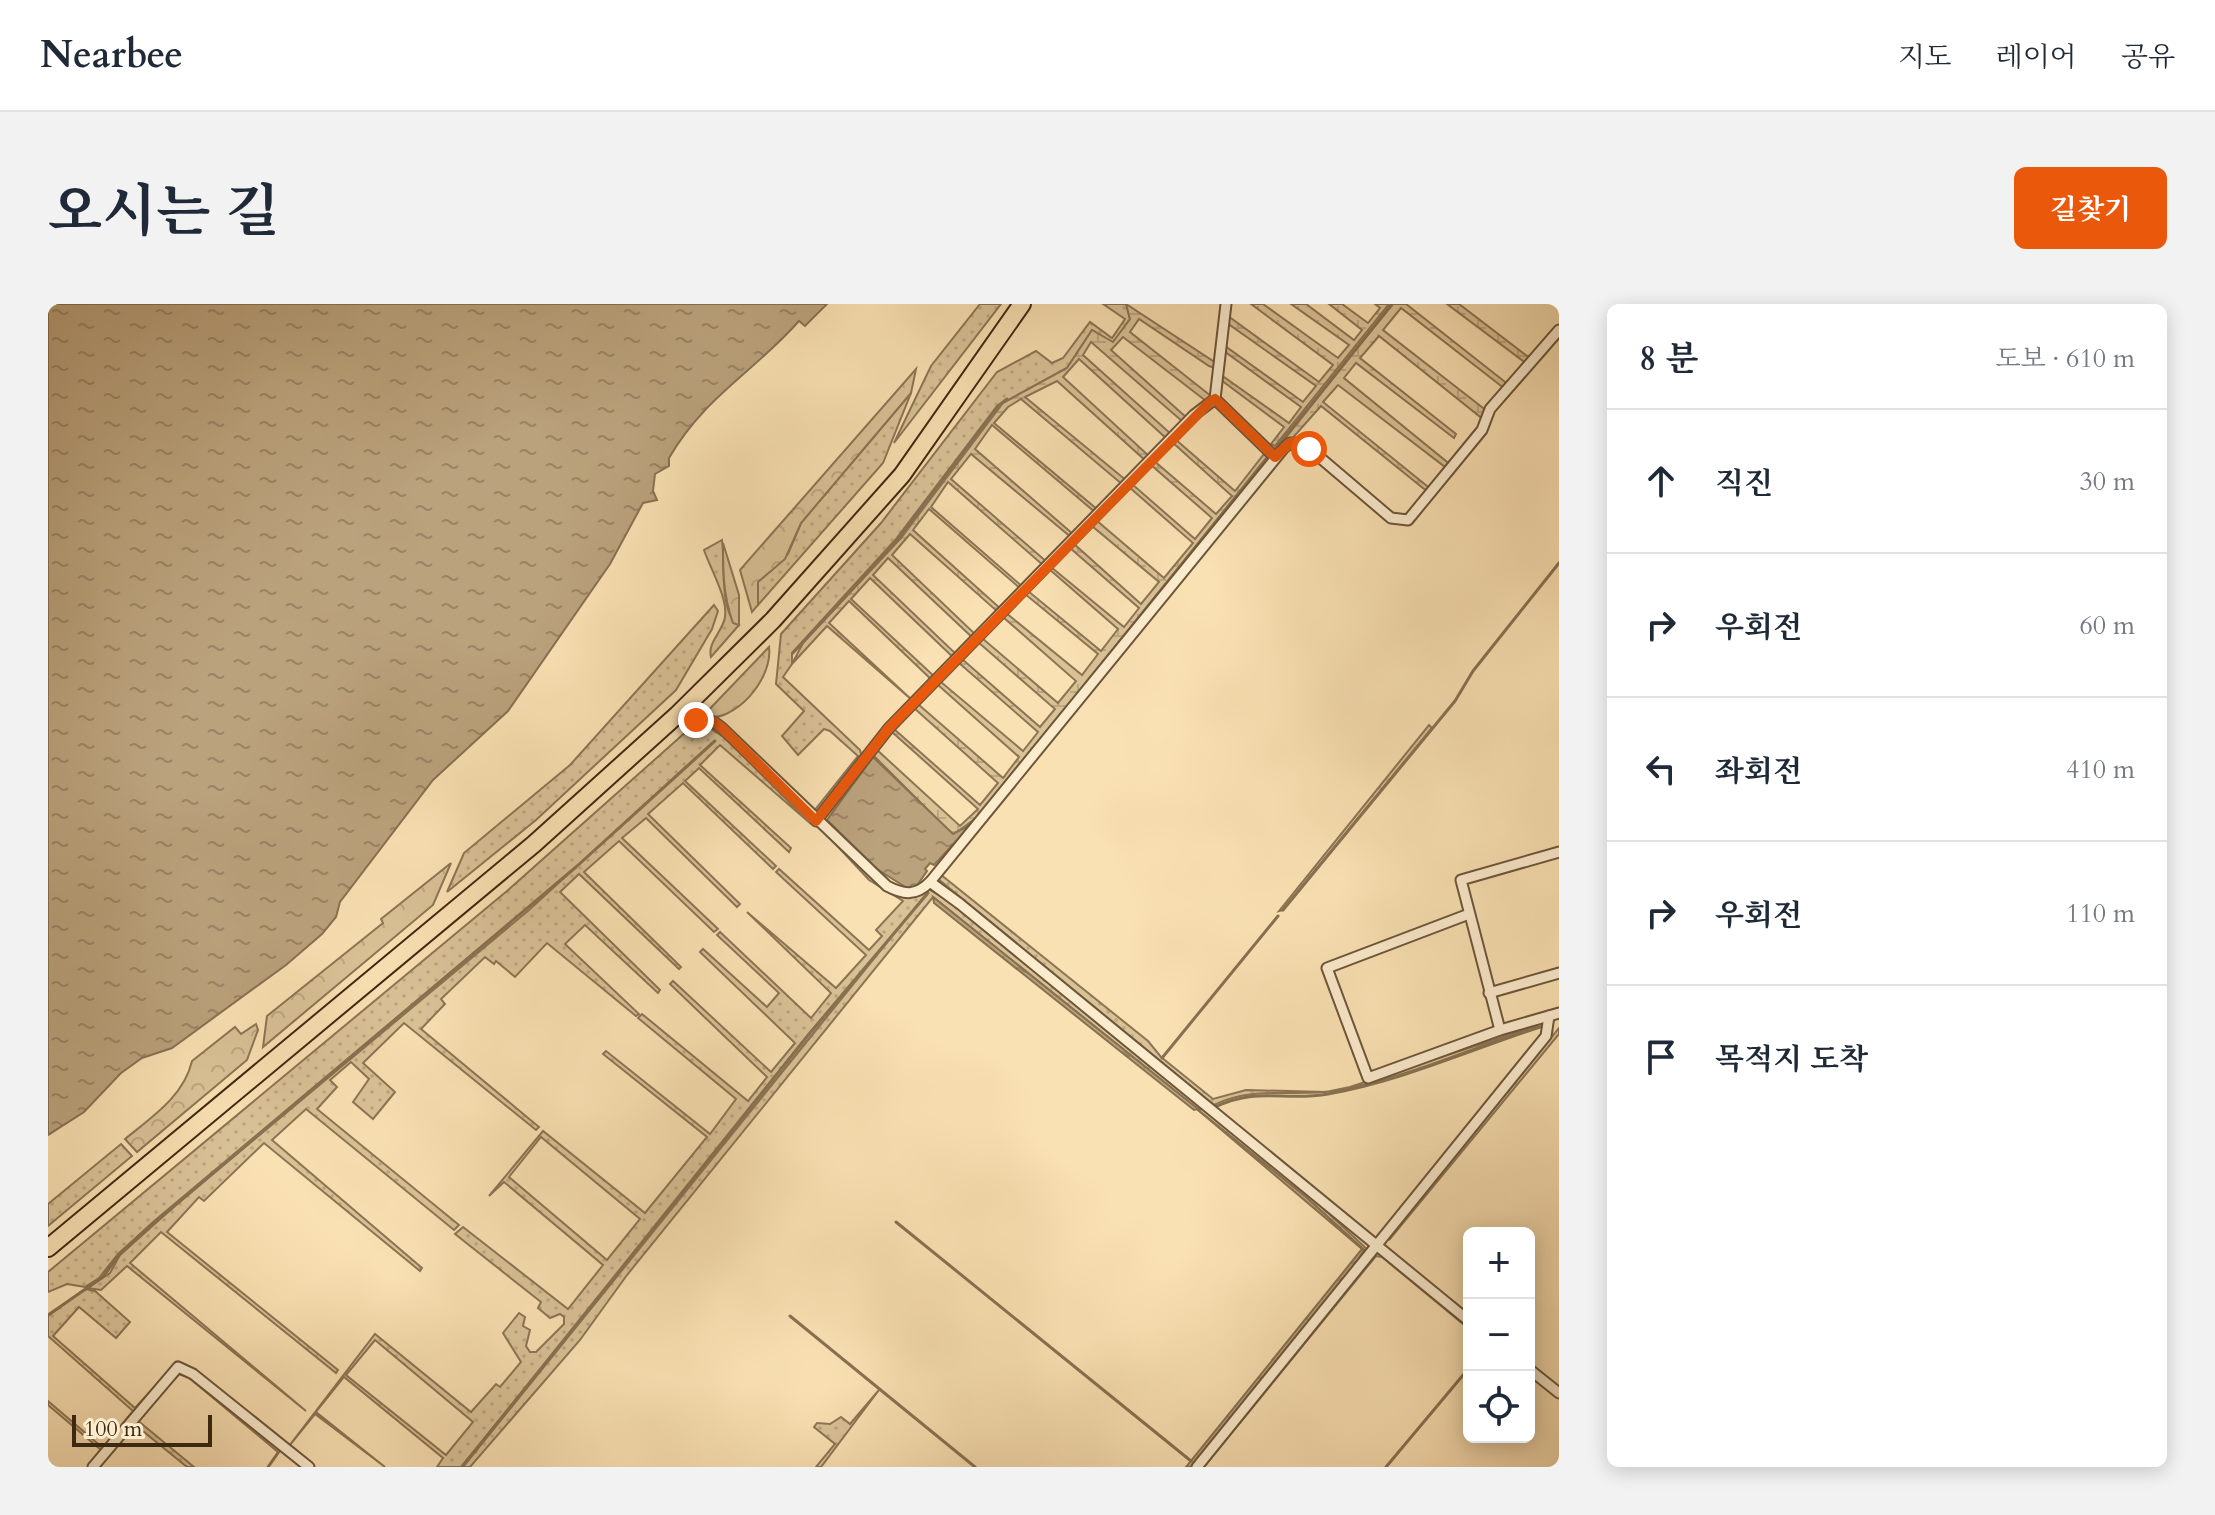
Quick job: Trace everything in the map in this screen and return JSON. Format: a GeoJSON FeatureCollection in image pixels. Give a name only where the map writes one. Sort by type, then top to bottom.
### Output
{"type":"FeatureCollection","features":[{"type":"Feature","properties":{"kind":"highway"},"geometry":{"type":"LineString","coordinates":[[48,1248],[511,863],[677,715],[773,620],[902,475],[1022,304]]}},
{"type":"Feature","properties":{"kind":"street"},"geometry":{"type":"LineString","coordinates":[[816,821],[889,728],[1194,415],[1215,399],[1226,304]]}},
{"type":"Feature","properties":{"kind":"street"},"geometry":{"type":"LineString","coordinates":[[677,715],[714,722],[722,728],[887,886],[907,894],[924,889],[1275,457],[1290,443],[1304,444],[1391,518],[1408,520],[1482,430],[1490,409],[1559,330]]}},
{"type":"Feature","properties":{"kind":"street"},"geometry":{"type":"LineString","coordinates":[[1215,399],[1275,457]]}},
{"type":"Feature","properties":{"kind":"street"},"geometry":{"type":"LineString","coordinates":[[1500,1030],[1461,880],[1559,852]]}},
{"type":"Feature","properties":{"kind":"street"},"geometry":{"type":"LineString","coordinates":[[930,882],[1463,1316]]}},
{"type":"Feature","properties":{"kind":"street"},"geometry":{"type":"LineString","coordinates":[[1469,914],[1327,968],[1368,1078],[1500,1030],[1554,1015]]}},
{"type":"Feature","properties":{"kind":"street"},"geometry":{"type":"LineString","coordinates":[[1489,993],[1559,973]]}},
{"type":"Feature","properties":{"kind":"street"},"geometry":{"type":"LineString","coordinates":[[1197,1467],[1546,1036],[1554,1015]]}},
{"type":"Feature","properties":{"kind":"street"},"geometry":{"type":"LineString","coordinates":[[93,1467],[178,1367],[193,1374],[309,1467]]}},
{"type":"Feature","properties":{"kind":"street"},"geometry":{"type":"LineString","coordinates":[[1532,1371],[1559,1393]]}},
{"type":"Feature","properties":{"kind":"green space"},"geometry":{"type":"Polygon","coordinates":[[[980,304],[1001,304],[894,443],[931,366],[980,304]]]}},
{"type":"Feature","properties":{"kind":"green space"},"geometry":{"type":"Polygon","coordinates":[[[1103,304],[1126,304],[1130,319],[1113,343],[1092,330],[1067,368],[997,406],[896,539],[792,653],[792,664],[783,677],[860,750],[862,757],[817,815],[814,811],[858,756],[824,729],[798,755],[782,736],[804,711],[776,684],[781,634],[881,523],[997,372],[1036,351],[1052,363],[1063,358],[1090,322],[1112,338],[1125,319],[1103,304]]]}},
{"type":"Feature","properties":{"kind":"green space"},"geometry":{"type":"Polygon","coordinates":[[[1126,304],[1216,363],[1215,368],[1209,366],[1139,319],[1130,332],[1211,396],[1206,401],[1123,337],[1111,350],[1187,418],[1183,422],[1091,342],[1083,355],[1171,434],[1167,439],[1079,359],[1063,377],[1150,457],[1146,461],[1057,381],[1025,397],[1127,481],[1123,485],[1021,399],[1008,407],[994,423],[1098,510],[1096,513],[992,425],[975,449],[1074,535],[1072,538],[971,454],[951,479],[1048,563],[1044,566],[948,482],[931,507],[1024,588],[1022,590],[929,509],[913,530],[1002,610],[999,613],[910,534],[892,555],[977,636],[974,639],[888,558],[873,575],[958,656],[955,659],[870,578],[851,599],[936,678],[933,681],[849,601],[829,623],[913,701],[827,626],[792,664],[803,643],[901,538],[1003,403],[1067,368],[1092,330],[1113,342],[1130,319],[1126,304]]]}},
{"type":"Feature","properties":{"kind":"green space"},"geometry":{"type":"Polygon","coordinates":[[[1251,304],[1263,304],[1338,358],[1349,345],[1291,304],[1306,304],[1354,340],[1362,330],[1329,304],[1342,304],[1368,323],[1380,308],[1375,304],[1389,304],[1275,446],[1271,444],[1284,427],[1221,380],[1221,375],[1289,423],[1301,407],[1224,351],[1225,346],[1303,402],[1316,386],[1227,323],[1228,316],[1319,382],[1333,365],[1251,304]]]}},
{"type":"Feature","properties":{"kind":"green space"},"geometry":{"type":"Polygon","coordinates":[[[1393,304],[1406,304],[1509,385],[1505,389],[1401,308],[1383,330],[1487,411],[1484,420],[1379,336],[1360,358],[1456,434],[1454,438],[1356,363],[1344,378],[1452,466],[1449,470],[1338,385],[1323,402],[1432,490],[1429,493],[1321,406],[1289,442],[1273,451],[1393,304]]]}},
{"type":"Feature","properties":{"kind":"green space"},"geometry":{"type":"Polygon","coordinates":[[[1447,304],[1459,304],[1531,359],[1527,364],[1447,304]]]}},
{"type":"Feature","properties":{"kind":"green space"},"geometry":{"type":"Polygon","coordinates":[[[916,369],[911,393],[801,523],[785,559],[758,582],[758,605],[752,612],[740,570],[916,369]]]}},
{"type":"Feature","properties":{"kind":"green space"},"geometry":{"type":"Polygon","coordinates":[[[911,393],[883,463],[758,605],[757,582],[788,554],[801,523],[911,393]]]}},
{"type":"Feature","properties":{"kind":"green space"},"geometry":{"type":"Polygon","coordinates":[[[1175,439],[1235,491],[1264,454],[1267,457],[980,815],[953,835],[872,754],[876,749],[960,826],[978,809],[891,731],[894,729],[980,805],[998,783],[914,708],[918,704],[1003,778],[1019,757],[938,685],[941,682],[1023,751],[1038,732],[958,662],[962,659],[1040,727],[1055,709],[978,642],[982,638],[1058,703],[1076,681],[1003,617],[1006,613],[1082,675],[1098,654],[1025,594],[1028,591],[1101,651],[1118,629],[1049,569],[1051,567],[1124,627],[1139,608],[1070,548],[1074,544],[1141,604],[1159,582],[1092,526],[1096,520],[1164,578],[1193,543],[1129,487],[1132,484],[1195,539],[1212,518],[1150,464],[1153,460],[1216,514],[1232,496],[1172,442],[1175,439]]]}},
{"type":"Feature","properties":{"kind":"green space"},"geometry":{"type":"Polygon","coordinates":[[[722,540],[728,611],[739,625],[711,657],[711,647],[724,622],[725,609],[704,550],[722,540]]]}},
{"type":"Feature","properties":{"kind":"green space"},"geometry":{"type":"Polygon","coordinates":[[[723,543],[739,595],[739,625],[733,623],[727,603],[723,543]]]}},
{"type":"Feature","properties":{"kind":"green space"},"geometry":{"type":"Polygon","coordinates":[[[714,605],[718,611],[712,629],[676,690],[536,820],[447,892],[464,853],[570,765],[714,605]]]}},
{"type":"Feature","properties":{"kind":"green space"},"geometry":{"type":"Polygon","coordinates":[[[769,647],[765,672],[749,697],[727,714],[702,717],[769,647]]]}},
{"type":"Feature","properties":{"kind":"green space"},"geometry":{"type":"Polygon","coordinates":[[[1429,725],[1432,728],[1283,910],[1279,911],[1429,725]]]}},
{"type":"Feature","properties":{"kind":"green space"},"geometry":{"type":"Polygon","coordinates":[[[711,729],[725,738],[811,824],[720,745],[700,765],[791,848],[789,852],[699,768],[685,781],[776,866],[773,869],[683,783],[648,814],[740,904],[737,907],[646,818],[622,838],[718,929],[714,932],[619,841],[584,872],[681,967],[679,969],[579,874],[560,892],[660,990],[658,993],[585,925],[565,944],[639,1014],[636,1016],[547,943],[515,977],[496,961],[494,964],[485,957],[441,999],[445,1004],[421,1029],[539,1127],[536,1130],[404,1023],[363,1063],[395,1092],[373,1119],[353,1102],[369,1079],[351,1062],[330,1080],[337,1087],[317,1109],[459,1225],[454,1230],[306,1109],[272,1140],[422,1268],[420,1271],[264,1143],[204,1201],[199,1197],[167,1232],[338,1370],[336,1373],[161,1232],[130,1263],[306,1411],[127,1266],[101,1290],[87,1288],[110,1273],[120,1255],[177,1204],[529,910],[715,740],[576,867],[153,1222],[118,1254],[99,1278],[85,1287],[67,1284],[48,1292],[48,1272],[507,891],[688,730],[711,729]]]}},
{"type":"Feature","properties":{"kind":"green space"},"geometry":{"type":"Polygon","coordinates":[[[830,838],[892,892],[928,889],[954,904],[1202,1108],[1198,1109],[933,897],[627,1275],[580,1340],[470,1467],[463,1467],[927,893],[461,1467],[437,1467],[443,1458],[344,1377],[316,1412],[385,1467],[315,1414],[289,1446],[375,1334],[471,1412],[496,1384],[500,1387],[521,1362],[503,1333],[519,1313],[525,1317],[523,1326],[530,1330],[526,1346],[530,1352],[536,1352],[564,1324],[564,1317],[560,1314],[550,1318],[538,1308],[541,1302],[455,1234],[463,1227],[568,1309],[603,1265],[504,1182],[489,1196],[543,1131],[645,1213],[707,1137],[603,1054],[606,1051],[710,1134],[736,1099],[638,1018],[642,1014],[748,1101],[767,1077],[670,984],[673,981],[771,1072],[795,1043],[700,952],[703,949],[767,1007],[779,993],[717,935],[720,932],[811,1018],[831,993],[747,912],[836,988],[866,955],[776,872],[779,869],[869,950],[882,936],[876,930],[903,901],[869,880],[830,838]],[[541,1137],[509,1177],[607,1260],[640,1219],[541,1137]],[[375,1340],[346,1375],[446,1455],[473,1422],[375,1340]]]}},
{"type":"Feature","properties":{"kind":"green space"},"geometry":{"type":"Polygon","coordinates":[[[451,863],[433,905],[263,1047],[267,1016],[383,923],[381,919],[451,863]]]}},
{"type":"Feature","properties":{"kind":"green space"},"geometry":{"type":"Polygon","coordinates":[[[940,874],[1148,1041],[1161,1057],[1213,1099],[1246,1090],[1325,1092],[1262,1093],[1214,1105],[937,878],[940,874]]]}},
{"type":"Feature","properties":{"kind":"green space"},"geometry":{"type":"Polygon","coordinates":[[[256,1024],[258,1030],[247,1060],[137,1152],[125,1139],[174,1095],[192,1061],[235,1027],[241,1034],[256,1024]]]}},
{"type":"Feature","properties":{"kind":"green space"},"geometry":{"type":"Polygon","coordinates":[[[1539,1025],[1395,1076],[1346,1089],[1327,1092],[1539,1025]]]}},
{"type":"Feature","properties":{"kind":"green space"},"geometry":{"type":"Polygon","coordinates":[[[1559,1028],[1559,1034],[1389,1240],[1392,1232],[1559,1028]]]}},
{"type":"Feature","properties":{"kind":"green space"},"geometry":{"type":"Polygon","coordinates":[[[1203,1109],[1312,1198],[1369,1251],[1191,1467],[1351,1272],[1364,1250],[1306,1197],[1198,1110],[1203,1109]]]}},
{"type":"Feature","properties":{"kind":"green space"},"geometry":{"type":"Polygon","coordinates":[[[121,1144],[132,1156],[48,1226],[48,1204],[121,1144]]]}},
{"type":"Feature","properties":{"kind":"green space"},"geometry":{"type":"Polygon","coordinates":[[[1375,1252],[1382,1252],[1463,1324],[1382,1257],[1376,1256],[1204,1467],[1200,1467],[1375,1252]]]}},
{"type":"Feature","properties":{"kind":"green space"},"geometry":{"type":"Polygon","coordinates":[[[85,1289],[95,1291],[130,1322],[116,1338],[79,1307],[53,1336],[135,1408],[167,1373],[91,1467],[88,1467],[101,1450],[48,1405],[48,1401],[103,1448],[133,1411],[48,1336],[48,1316],[85,1289]]]}},
{"type":"Feature","properties":{"kind":"green space"},"geometry":{"type":"Polygon","coordinates":[[[177,1372],[184,1372],[281,1448],[278,1452],[188,1377],[179,1374],[137,1420],[194,1467],[187,1467],[133,1423],[177,1372]]]}},
{"type":"Feature","properties":{"kind":"green space"},"geometry":{"type":"Polygon","coordinates":[[[879,1390],[821,1467],[816,1467],[835,1444],[814,1427],[817,1423],[830,1424],[841,1417],[850,1424],[879,1390]]]}},
{"type":"Feature","properties":{"kind":"water"},"geometry":{"type":"Polygon","coordinates":[[[48,304],[827,304],[805,326],[799,321],[714,401],[683,436],[669,458],[669,466],[655,474],[653,491],[657,500],[643,503],[610,564],[508,711],[433,780],[340,902],[336,917],[322,934],[286,965],[172,1048],[142,1058],[121,1073],[84,1112],[48,1135],[48,304]]]}},
{"type":"Feature","properties":{"kind":"water"},"geometry":{"type":"Polygon","coordinates":[[[873,757],[953,834],[973,823],[934,865],[930,863],[916,887],[918,890],[913,892],[877,869],[827,820],[873,757]]]}},
{"type":"Feature","properties":{"kind":"water"},"geometry":{"type":"Polygon","coordinates":[[[933,897],[1198,1109],[1194,1110],[934,903],[933,897]]]}},
{"type":"Feature","properties":{"kind":"water"},"geometry":{"type":"Polygon","coordinates":[[[1198,1110],[1306,1197],[1364,1250],[1351,1272],[1191,1467],[1186,1467],[1362,1249],[1198,1110]]]}},
{"type":"Feature","properties":{"kind":"waterway"},"geometry":{"type":"LineString","coordinates":[[1276,449],[1392,304]]}},
{"type":"Feature","properties":{"kind":"waterway"},"geometry":{"type":"LineString","coordinates":[[793,653],[897,540],[998,406],[1007,399]]}},
{"type":"Feature","properties":{"kind":"waterway"},"geometry":{"type":"LineString","coordinates":[[1013,774],[1269,456]]}},
{"type":"Feature","properties":{"kind":"waterway"},"geometry":{"type":"LineString","coordinates":[[1283,910],[1455,701],[1473,671],[1559,563]]}},
{"type":"Feature","properties":{"kind":"waterway"},"geometry":{"type":"LineString","coordinates":[[48,1315],[103,1277],[119,1255],[154,1223],[576,867],[715,741]]}},
{"type":"Feature","properties":{"kind":"waterway"},"geometry":{"type":"LineString","coordinates":[[938,881],[1215,1107],[1245,1097],[1312,1096],[1356,1088],[1410,1073],[1543,1026]]}},
{"type":"Feature","properties":{"kind":"waterway"},"geometry":{"type":"LineString","coordinates":[[462,1467],[809,1034],[928,893]]}},
{"type":"Feature","properties":{"kind":"waterway"},"geometry":{"type":"LineString","coordinates":[[1162,1058],[1278,916]]}},
{"type":"Feature","properties":{"kind":"waterway"},"geometry":{"type":"LineString","coordinates":[[896,1222],[1191,1461]]}},
{"type":"Feature","properties":{"kind":"waterway"},"geometry":{"type":"LineString","coordinates":[[790,1316],[975,1467]]}},
{"type":"Feature","properties":{"kind":"waterway"},"geometry":{"type":"LineString","coordinates":[[1386,1467],[1466,1371]]}},
{"type":"Feature","properties":{"kind":"waterway"},"geometry":{"type":"LineString","coordinates":[[268,1467],[280,1450]]}},
{"type":"Feature","properties":{"kind":"route"},"geometry":{"type":"LineString","coordinates":[[696,720],[714,722],[722,728],[816,821],[889,728],[1210,402],[1215,399],[1275,457],[1290,443],[1299,441],[1309,449]]}}]}
